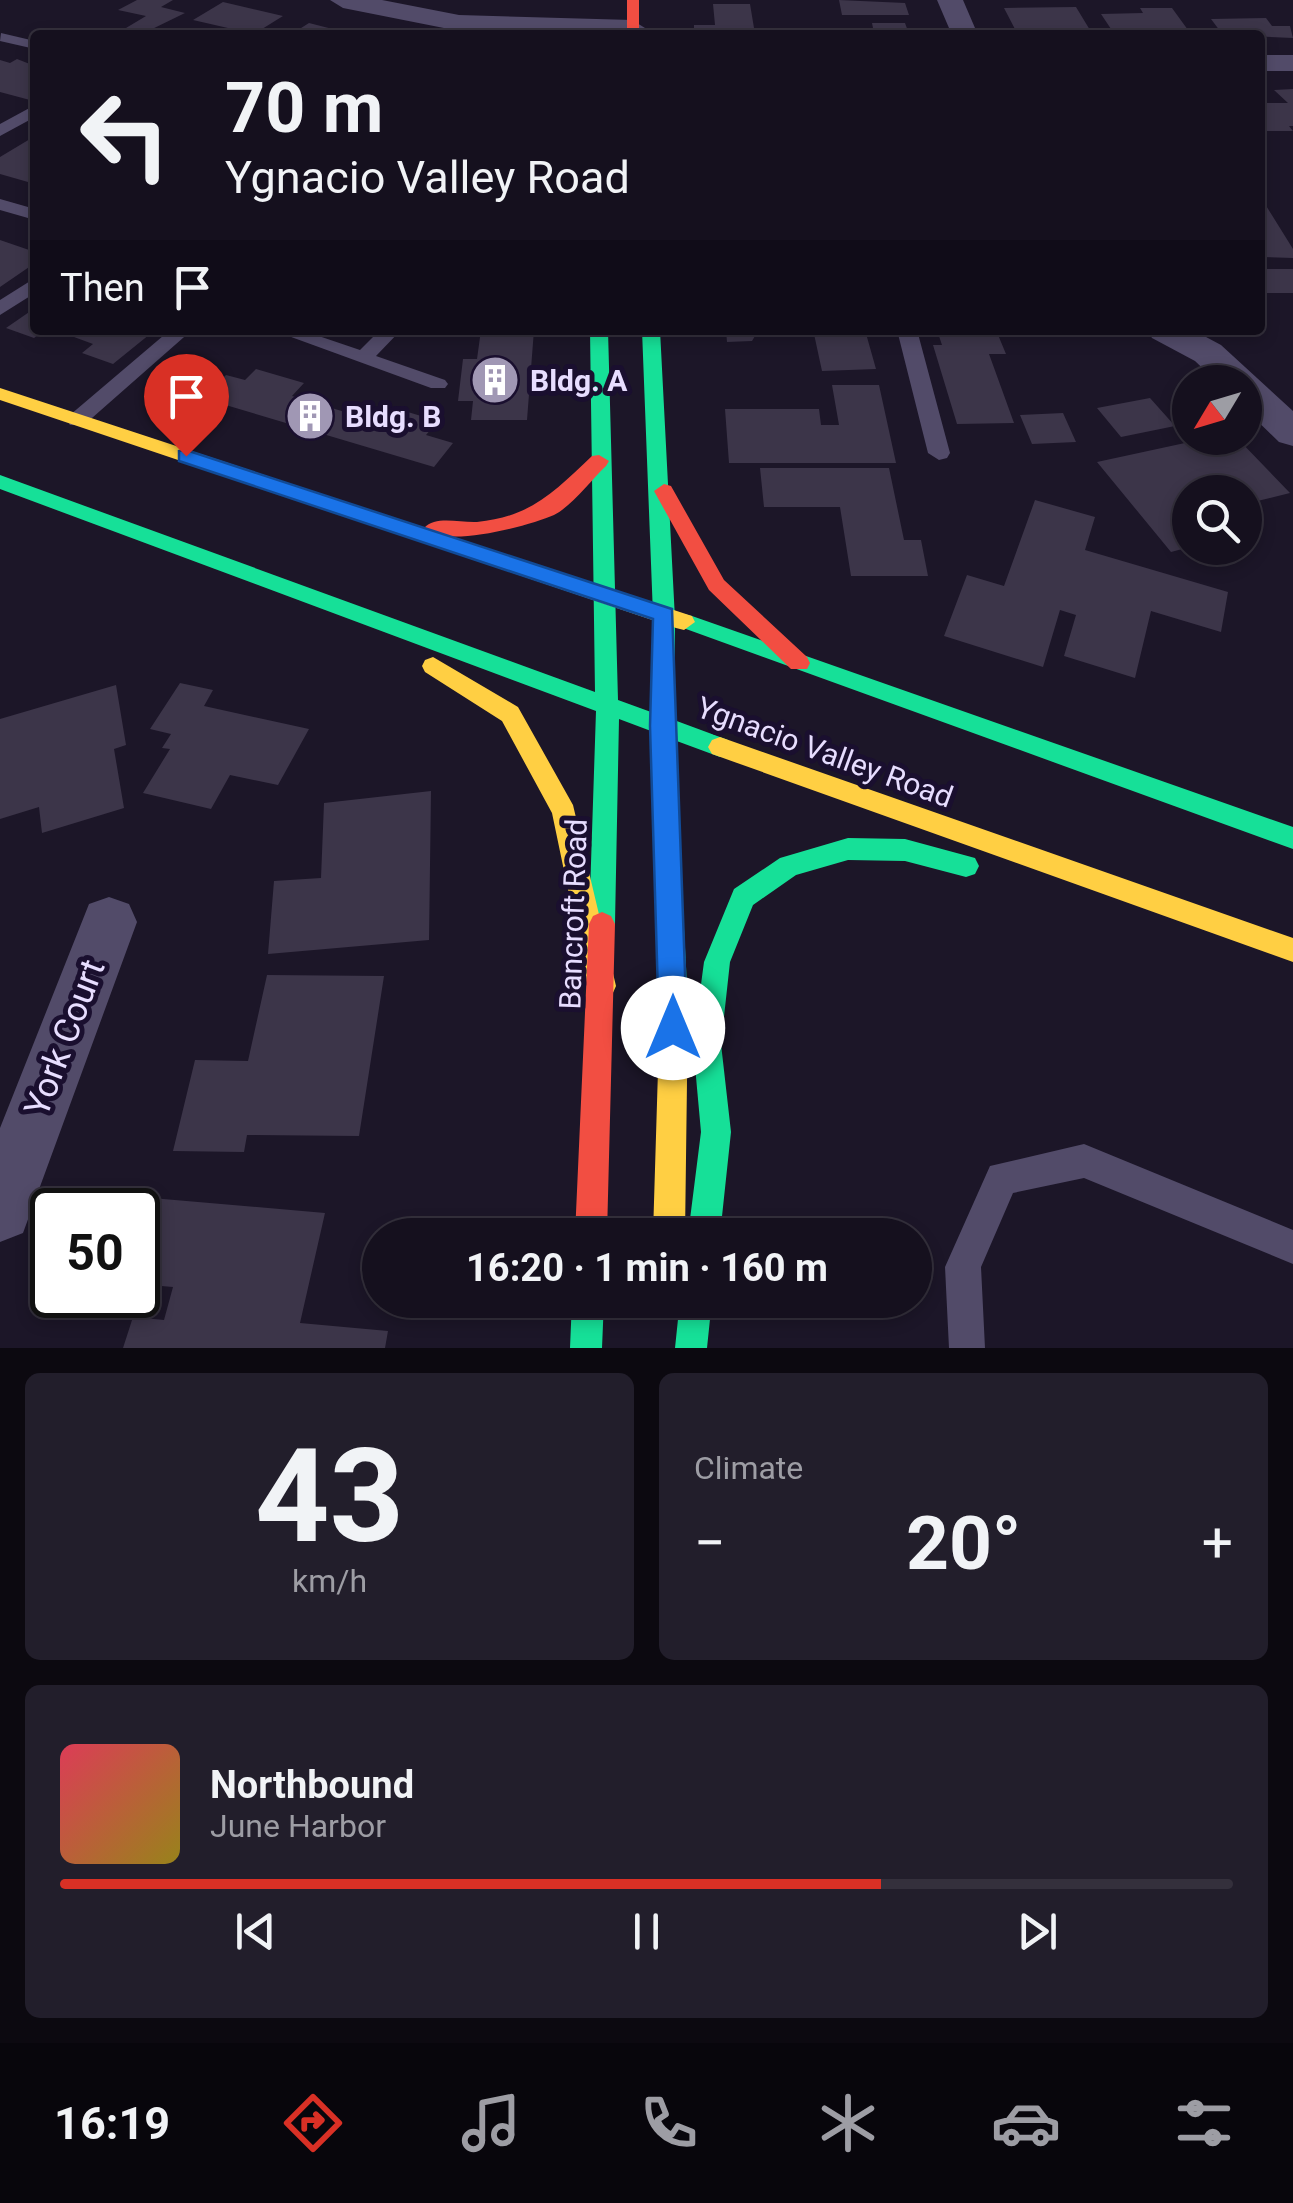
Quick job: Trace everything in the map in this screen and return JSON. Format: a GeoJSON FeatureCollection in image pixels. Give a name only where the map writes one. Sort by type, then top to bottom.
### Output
{"type":"FeatureCollection","features":[{"type":"Feature","properties":{"kind":"main road"},"geometry":{"type":"LineString","coordinates":[[600,0],[600,30]]}},
{"type":"Feature","properties":{"kind":"main road"},"geometry":{"type":"LineString","coordinates":[[632,30],[633,0]]}},
{"type":"Feature","properties":{"kind":"main road","name":"Bancroft Road"},"geometry":{"type":"LineString","coordinates":[[592,1218],[608,706],[599,461],[600,335]]}},
{"type":"Feature","properties":{"kind":"main road"},"geometry":{"type":"LineString","coordinates":[[651,335],[664,614],[662,726],[674,993],[669,1218]]}},
{"type":"Feature","properties":{"kind":"main road"},"geometry":{"type":"LineString","coordinates":[[0,394],[664,614],[1293,838]]}},
{"type":"Feature","properties":{"kind":"main road"},"geometry":{"type":"LineString","coordinates":[[403,528],[478,528],[549,509],[599,461]]}},
{"type":"Feature","properties":{"kind":"main road"},"geometry":{"type":"LineString","coordinates":[[658,478],[716,585],[799,664]]}},
{"type":"Feature","properties":{"kind":"main road","name":"Ygnacio Valley Road"},"geometry":{"type":"LineString","coordinates":[[0,482],[662,726],[1289,949]]}},
{"type":"Feature","properties":{"kind":"main road"},"geometry":{"type":"LineString","coordinates":[[253,573],[344,631],[436,667],[510,714],[564,812],[602,986]]}},
{"type":"Feature","properties":{"kind":"main road"},"geometry":{"type":"LineString","coordinates":[[706,1218],[716,1132],[706,1044],[717,962],[744,897],[789,866],[848,849],[905,850],[981,870]]}},
{"type":"Feature","properties":{"kind":"main road"},"geometry":{"type":"LineString","coordinates":[[1038,884],[1289,949]]}},
{"type":"Feature","properties":{"kind":"main road"},"geometry":{"type":"LineString","coordinates":[[586,1348],[587,1318]]}},
{"type":"Feature","properties":{"kind":"main road"},"geometry":{"type":"LineString","coordinates":[[690,1348],[694,1318]]}},
{"type":"Feature","properties":{"kind":"street"},"geometry":{"type":"LineString","coordinates":[[343,0],[459,24],[565,30]]}},
{"type":"Feature","properties":{"kind":"street"},"geometry":{"type":"LineString","coordinates":[[950,0],[963,30]]}},
{"type":"Feature","properties":{"kind":"street"},"geometry":{"type":"LineString","coordinates":[[1265,64],[1293,63]]}},
{"type":"Feature","properties":{"kind":"street"},"geometry":{"type":"LineString","coordinates":[[1174,335],[1221,365]]}},
{"type":"Feature","properties":{"kind":"street"},"geometry":{"type":"LineString","coordinates":[[1262,404],[1293,433]]}},
{"type":"Feature","properties":{"kind":"street","name":"York Court"},"geometry":{"type":"LineString","coordinates":[[0,1210],[109,922]]}},
{"type":"Feature","properties":{"kind":"lane"},"geometry":{"type":"LineString","coordinates":[[0,36],[30,44]]}},
{"type":"Feature","properties":{"kind":"lane"},"geometry":{"type":"LineString","coordinates":[[0,131],[30,113]]}},
{"type":"Feature","properties":{"kind":"lane"},"geometry":{"type":"LineString","coordinates":[[2,206],[30,214]]}},
{"type":"Feature","properties":{"kind":"lane"},"geometry":{"type":"LineString","coordinates":[[0,310],[30,288]]}},
{"type":"Feature","properties":{"kind":"lane"},"geometry":{"type":"LineString","coordinates":[[76,420],[176,335]]}},
{"type":"Feature","properties":{"kind":"lane"},"geometry":{"type":"LineString","coordinates":[[296,335],[438,384]]}},
{"type":"Feature","properties":{"kind":"lane"},"geometry":{"type":"LineString","coordinates":[[363,358],[386,335]]}},
{"type":"Feature","properties":{"kind":"lane"},"geometry":{"type":"LineString","coordinates":[[907,335],[939,453]]}},
{"type":"Feature","properties":{"kind":"lane"},"geometry":{"type":"LineString","coordinates":[[968,1348],[962,1267],[1002,1178],[1084,1161],[1293,1247]]}},
{"type":"Feature","properties":{"kind":"building"},"geometry":{"type":"Polygon","coordinates":[[[137,0],[173,0],[161,7],[185,13],[150,30],[133,30],[126,28],[146,16],[118,10],[137,0]]]}},
{"type":"Feature","properties":{"kind":"building"},"geometry":{"type":"Polygon","coordinates":[[[839,0],[905,3],[909,15],[842,15],[839,0]]]}},
{"type":"Feature","properties":{"kind":"building"},"geometry":{"type":"Polygon","coordinates":[[[223,2],[283,16],[260,30],[237,30],[193,20],[223,2]]]}},
{"type":"Feature","properties":{"kind":"building"},"geometry":{"type":"Polygon","coordinates":[[[713,4],[750,4],[754,30],[694,30],[694,25],[715,25],[713,4]]]}},
{"type":"Feature","properties":{"kind":"building"},"geometry":{"type":"Polygon","coordinates":[[[1076,7],[1090,30],[1015,30],[1004,8],[1076,7]]]}},
{"type":"Feature","properties":{"kind":"building"},"geometry":{"type":"Polygon","coordinates":[[[1140,8],[1172,8],[1188,30],[1112,30],[1101,14],[1143,13],[1140,8]]]}},
{"type":"Feature","properties":{"kind":"building"},"geometry":{"type":"Polygon","coordinates":[[[1266,18],[1272,26],[1290,26],[1293,38],[1265,37],[1265,30],[1219,30],[1211,19],[1266,18]]]}},
{"type":"Feature","properties":{"kind":"building"},"geometry":{"type":"Polygon","coordinates":[[[309,23],[336,30],[298,30],[309,23]]]}},
{"type":"Feature","properties":{"kind":"building"},"geometry":{"type":"Polygon","coordinates":[[[872,23],[905,23],[908,30],[856,28],[873,28],[872,23]]]}},
{"type":"Feature","properties":{"kind":"building"},"geometry":{"type":"Polygon","coordinates":[[[17,59],[30,64],[30,100],[0,92],[0,60],[10,63],[17,59]]]}},
{"type":"Feature","properties":{"kind":"building"},"geometry":{"type":"Polygon","coordinates":[[[1293,89],[1293,126],[1289,126],[1293,131],[1265,131],[1265,103],[1288,103],[1274,90],[1293,89]]]}},
{"type":"Feature","properties":{"kind":"building"},"geometry":{"type":"Polygon","coordinates":[[[30,139],[30,183],[0,174],[0,157],[30,139]]]}},
{"type":"Feature","properties":{"kind":"building"},"geometry":{"type":"Polygon","coordinates":[[[1265,204],[1293,249],[1293,258],[1265,257],[1265,204]]]}},
{"type":"Feature","properties":{"kind":"building"},"geometry":{"type":"Polygon","coordinates":[[[0,240],[30,250],[30,266],[0,287],[0,240]]]}},
{"type":"Feature","properties":{"kind":"building"},"geometry":{"type":"Polygon","coordinates":[[[1265,269],[1293,269],[1293,293],[1265,293],[1265,269]]]}},
{"type":"Feature","properties":{"kind":"building"},"geometry":{"type":"Polygon","coordinates":[[[30,311],[30,335],[38,335],[34,338],[6,328],[30,311]]]}},
{"type":"Feature","properties":{"kind":"building"},"geometry":{"type":"Polygon","coordinates":[[[69,335],[149,335],[113,364],[82,353],[93,344],[69,335]]]}},
{"type":"Feature","properties":{"kind":"building","name":"Bldg. A"},"geometry":{"type":"Polygon","coordinates":[[[480,335],[534,335],[527,420],[471,420],[473,401],[458,401],[463,359],[477,359],[480,335]]]}},
{"type":"Feature","properties":{"kind":"building"},"geometry":{"type":"Polygon","coordinates":[[[726,335],[784,335],[755,336],[752,341],[727,342],[726,335]]]}},
{"type":"Feature","properties":{"kind":"building"},"geometry":{"type":"Polygon","coordinates":[[[814,335],[866,335],[876,369],[822,371],[814,335]]]}},
{"type":"Feature","properties":{"kind":"building"},"geometry":{"type":"Polygon","coordinates":[[[939,335],[998,335],[1006,354],[989,354],[1014,423],[957,424],[933,345],[942,345],[939,335]]]}},
{"type":"Feature","properties":{"kind":"building","name":"Bldg. B"},"geometry":{"type":"Polygon","coordinates":[[[256,369],[304,383],[292,396],[388,425],[401,410],[438,421],[426,435],[453,443],[434,467],[202,398],[226,375],[245,380],[256,369]]]}},
{"type":"Feature","properties":{"kind":"building"},"geometry":{"type":"Polygon","coordinates":[[[832,385],[879,385],[896,463],[729,463],[725,409],[819,409],[821,425],[839,425],[832,385]]]}},
{"type":"Feature","properties":{"kind":"building"},"geometry":{"type":"Polygon","coordinates":[[[1150,398],[1172,427],[1121,437],[1097,408],[1150,398]]]}},
{"type":"Feature","properties":{"kind":"building"},"geometry":{"type":"Polygon","coordinates":[[[1063,413],[1076,442],[1032,444],[1020,415],[1063,413]]]}},
{"type":"Feature","properties":{"kind":"building"},"geometry":{"type":"Polygon","coordinates":[[[1172,446],[1172,455],[1253,455],[1290,493],[1262,500],[1262,475],[1172,475],[1171,552],[1097,462],[1172,446]]]}},
{"type":"Feature","properties":{"kind":"building"},"geometry":{"type":"Polygon","coordinates":[[[760,468],[889,468],[904,540],[921,540],[928,576],[851,576],[840,507],[764,507],[760,468]]]}},
{"type":"Feature","properties":{"kind":"building"},"geometry":{"type":"Polygon","coordinates":[[[1035,500],[1095,517],[1085,550],[1228,592],[1221,632],[1151,611],[1135,678],[1064,656],[1076,615],[1060,610],[1043,667],[944,636],[967,575],[1004,586],[1035,500]]]}},
{"type":"Feature","properties":{"kind":"building"},"geometry":{"type":"Polygon","coordinates":[[[180,683],[213,690],[204,706],[309,729],[278,785],[230,775],[211,809],[143,793],[170,749],[162,748],[171,734],[150,729],[180,683]]]}},
{"type":"Feature","properties":{"kind":"building"},"geometry":{"type":"Polygon","coordinates":[[[116,685],[126,745],[114,749],[124,808],[42,833],[39,807],[0,819],[0,719],[116,685]]]}},
{"type":"Feature","properties":{"kind":"building"},"geometry":{"type":"Polygon","coordinates":[[[431,791],[429,940],[268,954],[274,881],[321,878],[324,803],[431,791]]]}},
{"type":"Feature","properties":{"kind":"building"},"geometry":{"type":"Polygon","coordinates":[[[267,975],[384,976],[359,1136],[247,1135],[244,1152],[173,1151],[195,1060],[248,1061],[267,975]]]}},
{"type":"Feature","properties":{"kind":"building"},"geometry":{"type":"Polygon","coordinates":[[[160,1199],[325,1213],[300,1323],[388,1331],[385,1348],[123,1348],[133,1318],[164,1320],[173,1287],[160,1286],[160,1199]]]}},
{"type":"Feature","properties":{"kind":"traffic: fast"},"geometry":{"type":"LineString","coordinates":[[599,335],[608,756],[602,924]]}},
{"type":"Feature","properties":{"kind":"traffic: fast"},"geometry":{"type":"LineString","coordinates":[[651,335],[664,615],[662,726],[674,1004]]}},
{"type":"Feature","properties":{"kind":"traffic: fast"},"geometry":{"type":"LineString","coordinates":[[0,482],[720,747]]}},
{"type":"Feature","properties":{"kind":"traffic: fast"},"geometry":{"type":"LineString","coordinates":[[684,622],[1293,838]]}},
{"type":"Feature","properties":{"kind":"traffic: fast"},"geometry":{"type":"LineString","coordinates":[[706,1218],[716,1132],[707,1044],[717,962],[743,897],[789,866],[848,849],[905,850],[966,866]]}},
{"type":"Feature","properties":{"kind":"traffic: fast"},"geometry":{"type":"LineString","coordinates":[[586,1348],[587,1318]]}},
{"type":"Feature","properties":{"kind":"traffic: fast"},"geometry":{"type":"LineString","coordinates":[[691,1348],[694,1318]]}},
{"type":"Feature","properties":{"kind":"traffic: slow"},"geometry":{"type":"LineString","coordinates":[[0,394],[684,622]]}},
{"type":"Feature","properties":{"kind":"traffic: slow"},"geometry":{"type":"LineString","coordinates":[[433,666],[510,714],[564,812],[602,986]]}},
{"type":"Feature","properties":{"kind":"traffic: slow"},"geometry":{"type":"LineString","coordinates":[[720,747],[1293,950]]}},
{"type":"Feature","properties":{"kind":"traffic: slow"},"geometry":{"type":"LineString","coordinates":[[669,1218],[674,1004]]}},
{"type":"Feature","properties":{"kind":"traffic: jam"},"geometry":{"type":"LineString","coordinates":[[633,0],[633,30]]}},
{"type":"Feature","properties":{"kind":"traffic: jam"},"geometry":{"type":"LineString","coordinates":[[434,528],[479,529],[549,509],[599,461]]}},
{"type":"Feature","properties":{"kind":"traffic: jam"},"geometry":{"type":"LineString","coordinates":[[664,491],[716,585],[799,663]]}},
{"type":"Feature","properties":{"kind":"traffic: jam"},"geometry":{"type":"LineString","coordinates":[[592,1218],[602,924]]}},
{"type":"Feature","properties":{"kind":"place","name":"Bldg. A"},"geometry":{"type":"Point","coordinates":[495,380]}},
{"type":"Feature","properties":{"kind":"place","name":"Bldg. B"},"geometry":{"type":"Point","coordinates":[310,416]}},
{"type":"Feature","properties":{"kind":"route"},"geometry":{"type":"LineString","coordinates":[[186,456],[664,614],[662,726],[673,1028]]}}]}
